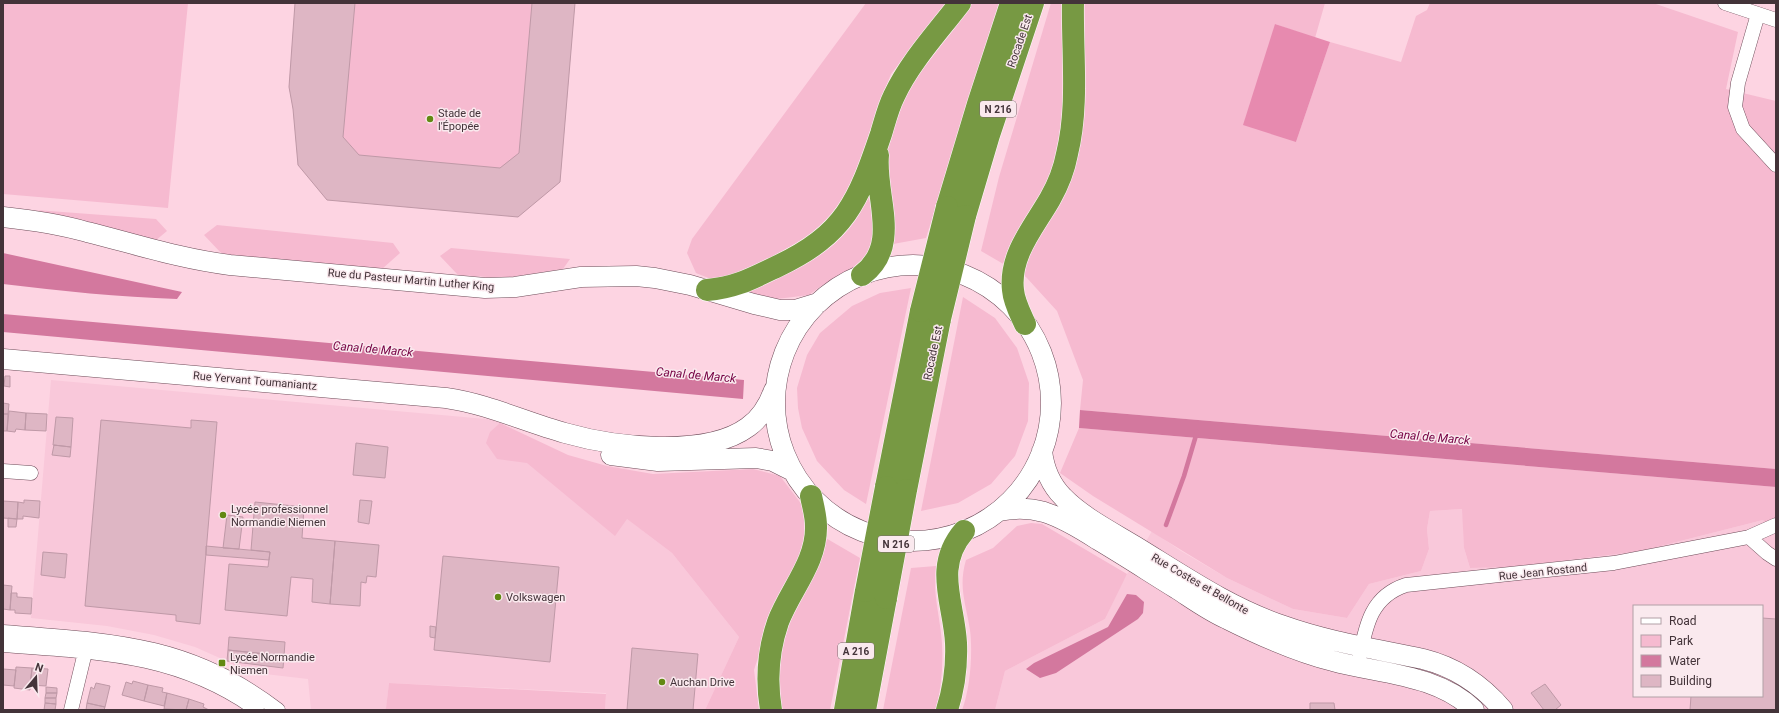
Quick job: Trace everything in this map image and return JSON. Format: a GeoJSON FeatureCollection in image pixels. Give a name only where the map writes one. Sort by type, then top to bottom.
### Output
{"type":"FeatureCollection","features":[{"type":"Feature","properties":{"kind":"highway"},"geometry":{"type":"LineString","coordinates":[[706,290],[719,289],[742,283],[798,256],[824,239],[837,227],[854,203],[864,182],[893,98],[909,69],[960,3]]}},
{"type":"Feature","properties":{"kind":"highway","name":"Rocade Est"},"geometry":{"type":"LineString","coordinates":[[845,710],[876,595],[931,315],[956,212],[978,104],[1011,3]]}},
{"type":"Feature","properties":{"kind":"highway","name":"Rocade Est"},"geometry":{"type":"LineString","coordinates":[[956,212],[992,127],[1033,3]]}},
{"type":"Feature","properties":{"kind":"highway"},"geometry":{"type":"LineString","coordinates":[[1025,324],[1015,301],[1012,289],[1013,273],[1020,249],[1057,185],[1068,154],[1073,104],[1073,3]]}},
{"type":"Feature","properties":{"kind":"highway"},"geometry":{"type":"LineString","coordinates":[[862,275],[874,264],[883,243],[884,220],[878,172],[882,132]]}},
{"type":"Feature","properties":{"kind":"highway"},"geometry":{"type":"LineString","coordinates":[[771,710],[768,695],[768,666],[774,636],[785,606],[808,566],[815,543],[816,526],[811,496]]}},
{"type":"Feature","properties":{"kind":"highway"},"geometry":{"type":"LineString","coordinates":[[947,710],[952,690],[956,659],[954,624],[946,576],[952,549],[964,531]]}},
{"type":"Feature","properties":{"kind":"highway","name":"Rocade Est"},"geometry":{"type":"LineString","coordinates":[[865,710],[876,595]]}},
{"type":"Feature","properties":{"kind":"main road","name":"Rue du Pasteur Martin Luther King"},"geometry":{"type":"LineString","coordinates":[[3,217],[63,226],[191,259],[230,265],[485,288],[515,287],[581,277],[636,276],[672,280],[780,310],[795,310],[818,303]]}},
{"type":"Feature","properties":{"kind":"main road"},"geometry":{"type":"LineString","coordinates":[[913,266],[952,271],[988,288],[1008,304],[1025,324],[1042,357],[1049,381],[1051,406],[1050,418],[1042,451],[1025,484],[999,511],[982,522],[964,531],[926,540],[901,540],[876,536],[840,520],[830,513],[811,496],[793,471],[784,451],[778,430],[775,408],[776,387],[782,358],[790,340],[801,323],[818,303],[838,287],[862,275],[887,268],[913,266]]}},
{"type":"Feature","properties":{"kind":"main road","name":"Rue Yervant Toumaniantz"},"geometry":{"type":"LineString","coordinates":[[3,358],[432,396],[477,404],[550,429],[601,442],[638,446],[678,446],[728,438],[750,426],[764,410],[776,387]]}},
{"type":"Feature","properties":{"kind":"main road","name":"Rue Yervant Toumaniantz"},"geometry":{"type":"LineString","coordinates":[[506,414],[555,439],[602,454],[658,461],[756,458],[773,461],[793,471]]}},
{"type":"Feature","properties":{"kind":"main road","name":"Rue Costes et Bellonte"},"geometry":{"type":"LineString","coordinates":[[1042,451],[1047,473],[1057,490],[1071,504],[1216,596],[1251,614],[1285,627],[1432,661],[1450,668],[1482,688],[1503,710]]}},
{"type":"Feature","properties":{"kind":"main road","name":"Rue Costes et Bellonte"},"geometry":{"type":"LineString","coordinates":[[999,511],[1009,509],[1027,509],[1045,512],[1061,519],[1125,556],[1224,618],[1255,633],[1293,648],[1357,667],[1408,677],[1433,684],[1452,693],[1474,710]]}},
{"type":"Feature","properties":{"kind":"street"},"geometry":{"type":"LineString","coordinates":[[1725,3],[1776,20]]}},
{"type":"Feature","properties":{"kind":"street"},"geometry":{"type":"LineString","coordinates":[[1758,14],[1738,83],[1735,97],[1735,107],[1743,129],[1776,165]]}},
{"type":"Feature","properties":{"kind":"street"},"geometry":{"type":"LineString","coordinates":[[3,471],[31,473]]}},
{"type":"Feature","properties":{"kind":"street","name":"Rue Jean Rostand"},"geometry":{"type":"LineString","coordinates":[[1357,667],[1368,622],[1375,608],[1387,594],[1406,585],[1596,566],[1670,554],[1749,537],[1776,525]]}},
{"type":"Feature","properties":{"kind":"street"},"geometry":{"type":"LineString","coordinates":[[1749,537],[1776,559]]}},
{"type":"Feature","properties":{"kind":"street"},"geometry":{"type":"LineString","coordinates":[[3,632],[87,645],[176,669],[221,688],[257,710]]}},
{"type":"Feature","properties":{"kind":"street"},"geometry":{"type":"LineString","coordinates":[[3,645],[128,644],[181,657],[233,680],[278,710]]}},
{"type":"Feature","properties":{"kind":"street"},"geometry":{"type":"LineString","coordinates":[[71,710],[87,645]]}},
{"type":"Feature","properties":{"kind":"shaded area"},"geometry":{"type":"Polygon","coordinates":[[[1275,24],[1330,42],[1296,142],[1243,125],[1275,24]]]}},
{"type":"Feature","properties":{"kind":"shaded area"},"geometry":{"type":"Polygon","coordinates":[[[51,380],[497,420],[672,553],[739,637],[705,710],[605,710],[606,693],[389,683],[385,710],[311,710],[308,679],[247,672],[195,647],[154,635],[107,626],[31,618],[51,380]]]}},
{"type":"Feature","properties":{"kind":"shaded area"},"geometry":{"type":"Polygon","coordinates":[[[1463,509],[1464,548],[1470,568],[1511,567],[1641,551],[1763,520],[1776,534],[1776,710],[995,710],[1005,671],[1105,619],[1123,581],[1152,531],[1181,551],[1227,578],[1293,609],[1347,618],[1369,584],[1421,571],[1429,549],[1427,529],[1430,511],[1463,509]]]}},
{"type":"Feature","properties":{"kind":"green space"},"geometry":{"type":"Polygon","coordinates":[[[3,3],[188,3],[168,208],[3,194],[3,3]]]}},
{"type":"Feature","properties":{"kind":"green space","name":"Stade de l'Épopée"},"geometry":{"type":"Polygon","coordinates":[[[295,3],[575,3],[560,182],[518,217],[327,200],[298,165],[293,109],[289,87],[295,3]]]}},
{"type":"Feature","properties":{"kind":"green space"},"geometry":{"type":"Polygon","coordinates":[[[866,3],[946,3],[891,74],[876,112],[864,152],[843,201],[815,233],[761,263],[725,278],[711,279],[696,273],[687,253],[692,239],[866,3]]]}},
{"type":"Feature","properties":{"kind":"green space"},"geometry":{"type":"Polygon","coordinates":[[[967,3],[1000,3],[926,238],[893,244],[882,165],[901,91],[967,3]]]}},
{"type":"Feature","properties":{"kind":"green space"},"geometry":{"type":"Polygon","coordinates":[[[1051,3],[1325,3],[1315,38],[1275,24],[1296,142],[1330,42],[1401,62],[1416,16],[1427,10],[1430,3],[1653,3],[1738,32],[1726,89],[1776,101],[1776,469],[1080,410],[1083,380],[1057,311],[1026,277],[981,251],[999,177],[1051,3]]]}},
{"type":"Feature","properties":{"kind":"green space"},"geometry":{"type":"Polygon","coordinates":[[[868,184],[878,229],[864,262],[821,286],[809,295],[777,299],[745,292],[868,184]]]}},
{"type":"Feature","properties":{"kind":"green space"},"geometry":{"type":"Polygon","coordinates":[[[36,210],[156,219],[167,231],[155,241],[36,210]]]}},
{"type":"Feature","properties":{"kind":"green space"},"geometry":{"type":"Polygon","coordinates":[[[217,225],[393,243],[400,253],[382,269],[222,254],[204,235],[217,225]]]}},
{"type":"Feature","properties":{"kind":"green space"},"geometry":{"type":"Polygon","coordinates":[[[451,248],[570,259],[563,269],[503,278],[458,275],[440,256],[451,248]]]}},
{"type":"Feature","properties":{"kind":"green space"},"geometry":{"type":"Polygon","coordinates":[[[911,288],[866,504],[844,490],[817,461],[802,428],[798,408],[797,388],[807,355],[820,333],[852,306],[880,293],[911,288]]]}},
{"type":"Feature","properties":{"kind":"green space"},"geometry":{"type":"Polygon","coordinates":[[[963,297],[995,318],[1017,348],[1029,383],[1028,421],[1015,456],[991,484],[958,503],[921,511],[963,297]]]}},
{"type":"Feature","properties":{"kind":"green space"},"geometry":{"type":"Polygon","coordinates":[[[500,423],[568,455],[607,466],[653,474],[753,469],[780,476],[806,510],[808,540],[770,620],[754,670],[759,710],[705,710],[739,637],[672,553],[627,519],[615,536],[527,463],[497,459],[486,443],[490,432],[500,423]]]}},
{"type":"Feature","properties":{"kind":"green space"},"geometry":{"type":"Polygon","coordinates":[[[1079,428],[1776,487],[1776,534],[1763,520],[1641,551],[1511,567],[1470,568],[1464,548],[1462,509],[1430,511],[1427,529],[1429,549],[1421,571],[1369,584],[1347,618],[1293,609],[1227,578],[1093,496],[1060,473],[1079,428]]]}},
{"type":"Feature","properties":{"kind":"green space"},"geometry":{"type":"Polygon","coordinates":[[[1031,523],[1042,524],[1127,574],[1105,619],[1005,671],[995,710],[962,710],[969,682],[971,660],[971,639],[963,587],[966,560],[993,548],[1017,526],[1031,523]]]}},
{"type":"Feature","properties":{"kind":"green space"},"geometry":{"type":"Polygon","coordinates":[[[824,537],[860,558],[830,710],[780,710],[775,660],[781,633],[824,537]]]}},
{"type":"Feature","properties":{"kind":"green space"},"geometry":{"type":"Polygon","coordinates":[[[936,566],[935,592],[941,633],[942,662],[940,691],[936,710],[883,710],[911,568],[936,566]]]}},
{"type":"Feature","properties":{"kind":"green space"},"geometry":{"type":"Polygon","coordinates":[[[389,683],[606,694],[605,710],[385,710],[389,683]]]}},
{"type":"Feature","properties":{"kind":"water"},"geometry":{"type":"Polygon","coordinates":[[[3,253],[182,292],[177,299],[90,293],[3,284],[3,253]]]}},
{"type":"Feature","properties":{"kind":"water","name":"Canal de Marck"},"geometry":{"type":"Polygon","coordinates":[[[3,314],[744,380],[743,399],[3,332],[3,314]]]}},
{"type":"Feature","properties":{"kind":"water"},"geometry":{"type":"Polygon","coordinates":[[[1080,410],[1776,469],[1776,487],[1079,428],[1080,410]]]}},
{"type":"Feature","properties":{"kind":"water"},"geometry":{"type":"Polygon","coordinates":[[[1127,594],[1136,595],[1144,602],[1143,613],[1138,619],[1056,673],[1040,678],[1026,669],[1034,663],[1108,627],[1127,594]]]}},
{"type":"Feature","properties":{"kind":"building"},"geometry":{"type":"Polygon","coordinates":[[[295,3],[355,3],[343,137],[359,155],[500,168],[519,153],[532,3],[575,3],[560,182],[518,217],[327,200],[298,165],[293,109],[289,87],[295,3]]]}},
{"type":"Feature","properties":{"kind":"building"},"geometry":{"type":"Polygon","coordinates":[[[5,376],[10,376],[10,387],[4,386],[5,376]]]}},
{"type":"Feature","properties":{"kind":"building"},"geometry":{"type":"Polygon","coordinates":[[[3,403],[9,404],[8,414],[3,414],[3,403]]]}},
{"type":"Feature","properties":{"kind":"building"},"geometry":{"type":"Polygon","coordinates":[[[9,411],[26,413],[25,430],[16,429],[15,432],[7,431],[9,411]]]}},
{"type":"Feature","properties":{"kind":"building"},"geometry":{"type":"Polygon","coordinates":[[[26,413],[47,414],[46,431],[25,430],[26,413]]]}},
{"type":"Feature","properties":{"kind":"building"},"geometry":{"type":"Polygon","coordinates":[[[3,414],[8,414],[7,431],[3,431],[3,414]]]}},
{"type":"Feature","properties":{"kind":"building"},"geometry":{"type":"Polygon","coordinates":[[[56,417],[73,418],[71,447],[53,445],[56,417]]]}},
{"type":"Feature","properties":{"kind":"building"},"geometry":{"type":"Polygon","coordinates":[[[101,420],[191,428],[191,420],[217,422],[200,624],[176,621],[176,615],[85,606],[101,420]]]}},
{"type":"Feature","properties":{"kind":"building"},"geometry":{"type":"Polygon","coordinates":[[[356,443],[388,447],[385,478],[353,475],[356,443]]]}},
{"type":"Feature","properties":{"kind":"building"},"geometry":{"type":"Polygon","coordinates":[[[54,445],[71,447],[70,457],[52,455],[54,445]]]}},
{"type":"Feature","properties":{"kind":"building"},"geometry":{"type":"Polygon","coordinates":[[[24,500],[40,501],[39,518],[23,516],[23,519],[17,519],[18,502],[24,503],[24,500]]]}},
{"type":"Feature","properties":{"kind":"building"},"geometry":{"type":"Polygon","coordinates":[[[360,500],[372,501],[369,524],[358,522],[360,500]]]}},
{"type":"Feature","properties":{"kind":"building"},"geometry":{"type":"Polygon","coordinates":[[[3,501],[18,502],[17,519],[3,518],[3,501]]]}},
{"type":"Feature","properties":{"kind":"building"},"geometry":{"type":"Polygon","coordinates":[[[255,502],[304,507],[302,538],[335,541],[330,604],[312,602],[313,579],[291,577],[287,616],[225,610],[229,564],[268,567],[270,552],[251,550],[255,502]]]}},
{"type":"Feature","properties":{"kind":"building"},"geometry":{"type":"Polygon","coordinates":[[[227,515],[243,517],[239,549],[223,548],[227,515]]]}},
{"type":"Feature","properties":{"kind":"building"},"geometry":{"type":"Polygon","coordinates":[[[8,518],[17,519],[16,527],[8,527],[8,518]]]}},
{"type":"Feature","properties":{"kind":"building"},"geometry":{"type":"Polygon","coordinates":[[[335,541],[379,545],[376,577],[367,576],[366,583],[361,582],[360,606],[330,604],[335,541]]]}},
{"type":"Feature","properties":{"kind":"building"},"geometry":{"type":"Polygon","coordinates":[[[206,546],[270,552],[269,560],[206,555],[206,546]]]}},
{"type":"Feature","properties":{"kind":"building"},"geometry":{"type":"Polygon","coordinates":[[[43,552],[67,554],[65,578],[41,575],[43,552]]]}},
{"type":"Feature","properties":{"kind":"building","name":"Volkswagen"},"geometry":{"type":"Polygon","coordinates":[[[443,556],[559,567],[550,662],[434,650],[443,556]]]}},
{"type":"Feature","properties":{"kind":"building"},"geometry":{"type":"Polygon","coordinates":[[[3,585],[12,586],[10,610],[3,609],[3,585]]]}},
{"type":"Feature","properties":{"kind":"building"},"geometry":{"type":"Polygon","coordinates":[[[11,593],[17,593],[17,597],[32,598],[31,614],[15,613],[15,610],[10,610],[11,593]]]}},
{"type":"Feature","properties":{"kind":"building"},"geometry":{"type":"Polygon","coordinates":[[[1763,618],[1776,619],[1776,710],[1690,710],[1691,697],[1763,697],[1763,618]]]}},
{"type":"Feature","properties":{"kind":"building"},"geometry":{"type":"Polygon","coordinates":[[[430,626],[436,627],[435,638],[430,637],[430,626]]]}},
{"type":"Feature","properties":{"kind":"building"},"geometry":{"type":"Polygon","coordinates":[[[229,637],[285,642],[284,656],[228,650],[229,637]]]}},
{"type":"Feature","properties":{"kind":"building","name":"Auchan Drive"},"geometry":{"type":"Polygon","coordinates":[[[632,648],[698,654],[693,710],[627,710],[632,648]]]}},
{"type":"Feature","properties":{"kind":"building"},"geometry":{"type":"Polygon","coordinates":[[[228,650],[284,656],[283,668],[227,661],[228,650]]]}},
{"type":"Feature","properties":{"kind":"building"},"geometry":{"type":"Polygon","coordinates":[[[16,667],[32,668],[30,690],[14,688],[16,667]]]}},
{"type":"Feature","properties":{"kind":"building"},"geometry":{"type":"Polygon","coordinates":[[[32,668],[48,669],[46,686],[30,685],[32,668]]]}},
{"type":"Feature","properties":{"kind":"building"},"geometry":{"type":"Polygon","coordinates":[[[3,669],[16,670],[14,686],[3,685],[3,669]]]}},
{"type":"Feature","properties":{"kind":"building"},"geometry":{"type":"Polygon","coordinates":[[[133,681],[148,685],[144,701],[122,695],[126,682],[132,684],[133,681]]]}},
{"type":"Feature","properties":{"kind":"building"},"geometry":{"type":"Polygon","coordinates":[[[96,683],[110,686],[105,707],[87,703],[91,687],[94,689],[96,683]]]}},
{"type":"Feature","properties":{"kind":"building"},"geometry":{"type":"Polygon","coordinates":[[[1545,684],[1561,705],[1555,710],[1544,710],[1531,693],[1545,684]]]}},
{"type":"Feature","properties":{"kind":"building"},"geometry":{"type":"Polygon","coordinates":[[[148,685],[163,688],[162,692],[167,693],[164,706],[144,701],[148,685]]]}},
{"type":"Feature","properties":{"kind":"building"},"geometry":{"type":"Polygon","coordinates":[[[46,687],[57,688],[57,693],[46,693],[46,687]]]}},
{"type":"Feature","properties":{"kind":"building"},"geometry":{"type":"Polygon","coordinates":[[[46,693],[57,693],[56,698],[45,698],[46,693]]]}},
{"type":"Feature","properties":{"kind":"building"},"geometry":{"type":"Polygon","coordinates":[[[167,693],[189,699],[186,710],[164,709],[167,693]]]}},
{"type":"Feature","properties":{"kind":"building"},"geometry":{"type":"Polygon","coordinates":[[[45,698],[56,698],[56,704],[45,703],[45,698]]]}},
{"type":"Feature","properties":{"kind":"building"},"geometry":{"type":"Polygon","coordinates":[[[189,699],[204,704],[203,707],[209,710],[186,710],[189,699]]]}},
{"type":"Feature","properties":{"kind":"building"},"geometry":{"type":"Polygon","coordinates":[[[45,703],[56,704],[55,710],[44,710],[45,703]]]}},
{"type":"Feature","properties":{"kind":"building"},"geometry":{"type":"Polygon","coordinates":[[[87,703],[105,707],[104,710],[86,710],[87,703]]]}},
{"type":"Feature","properties":{"kind":"building"},"geometry":{"type":"Polygon","coordinates":[[[1310,703],[1334,703],[1335,710],[1310,710],[1310,703]]]}},
{"type":"Feature","properties":{"kind":"waterway"},"geometry":{"type":"LineString","coordinates":[[1166,525],[1184,476],[1197,432]]}},
{"type":"Feature","properties":{"kind":"place","name":"Stade de l'Épopée"},"geometry":{"type":"Point","coordinates":[430,119]}},
{"type":"Feature","properties":{"kind":"place","name":"Lycée professionnel Normandie Niemen"},"geometry":{"type":"Point","coordinates":[223,515]}},
{"type":"Feature","properties":{"kind":"place","name":"Volkswagen"},"geometry":{"type":"Point","coordinates":[498,597]}},
{"type":"Feature","properties":{"kind":"place","name":"Lycée Normandie Niemen"},"geometry":{"type":"Point","coordinates":[222,663]}},
{"type":"Feature","properties":{"kind":"place","name":"Auchan Drive"},"geometry":{"type":"Point","coordinates":[662,682]}}]}
